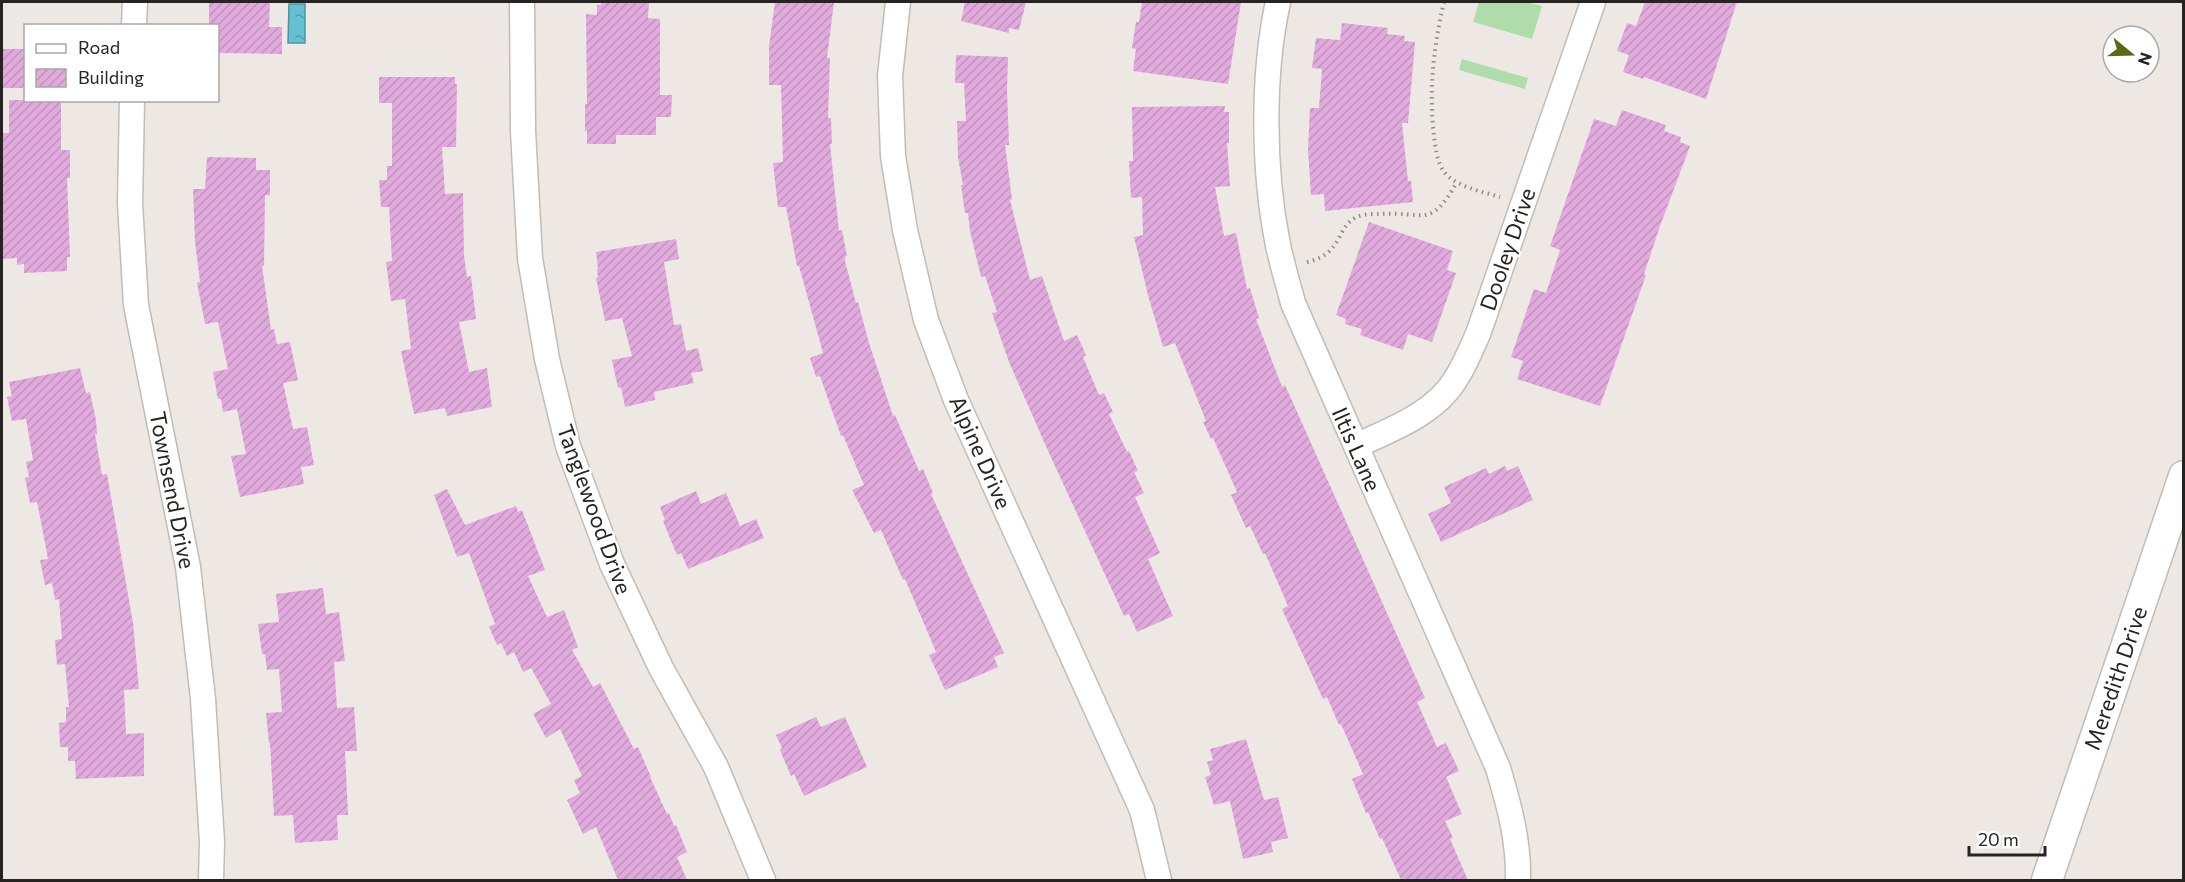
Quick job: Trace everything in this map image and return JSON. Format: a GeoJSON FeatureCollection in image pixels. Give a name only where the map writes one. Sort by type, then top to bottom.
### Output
{"type":"FeatureCollection","features":[{"type":"Feature","properties":{"kind":"street"},"geometry":{"type":"LineString","coordinates":[[134,24],[135,2]]}},
{"type":"Feature","properties":{"kind":"street","name":"Tanglewood Drive"},"geometry":{"type":"LineString","coordinates":[[522,2],[523,130],[530,258],[547,359],[568,446],[612,564],[661,668],[716,767],[764,880]]}},
{"type":"Feature","properties":{"kind":"street","name":"Alpine Drive"},"geometry":{"type":"LineString","coordinates":[[898,2],[890,75],[893,156],[904,231],[926,320],[956,400],[1142,810],[1159,880]]}},
{"type":"Feature","properties":{"kind":"street","name":"Iltis Lane"},"geometry":{"type":"LineString","coordinates":[[1278,2],[1273,25],[1267,105],[1268,178],[1278,244],[1293,303],[1498,768],[1511,811],[1518,855],[1518,880]]}},
{"type":"Feature","properties":{"kind":"street","name":"Dooley Drive"},"geometry":{"type":"LineString","coordinates":[[1356,446],[1426,410],[1446,392],[1464,366],[1478,334],[1593,2]]}},
{"type":"Feature","properties":{"kind":"street","name":"Townsend Drive"},"geometry":{"type":"LineString","coordinates":[[132,102],[130,203],[136,305],[188,567],[203,699],[212,842],[210,880]]}},
{"type":"Feature","properties":{"kind":"street","name":"Meredith Drive"},"geometry":{"type":"LineString","coordinates":[[2048,880],[2184,476]]}},
{"type":"Feature","properties":{"kind":"path"},"geometry":{"type":"LineString","coordinates":[[1444,2],[1437,31],[1431,85],[1432,124],[1437,158],[1443,171],[1457,182],[1507,200]]}},
{"type":"Feature","properties":{"kind":"path"},"geometry":{"type":"LineString","coordinates":[[1301,264],[1318,260],[1331,252],[1356,217],[1394,213],[1419,217],[1429,216],[1448,199],[1457,182]]}},
{"type":"Feature","properties":{"kind":"green space"},"geometry":{"type":"Polygon","coordinates":[[[1479,2],[1526,2],[1542,6],[1532,39],[1473,22],[1479,2]]]}},
{"type":"Feature","properties":{"kind":"green space"},"geometry":{"type":"Polygon","coordinates":[[[1462,59],[1528,78],[1525,89],[1459,70],[1462,59]]]}},
{"type":"Feature","properties":{"kind":"water"},"geometry":{"type":"Polygon","coordinates":[[[289,4],[305,4],[305,43],[288,43],[289,4]]]}},
{"type":"Feature","properties":{"kind":"building"},"geometry":{"type":"Polygon","coordinates":[[[209,2],[270,2],[269,27],[282,27],[282,54],[219,53],[219,24],[209,24],[209,2]]]}},
{"type":"Feature","properties":{"kind":"building"},"geometry":{"type":"Polygon","coordinates":[[[601,2],[649,2],[648,18],[660,19],[660,95],[672,95],[671,117],[656,117],[656,135],[616,135],[616,144],[587,144],[587,131],[585,131],[586,14],[597,15],[597,5],[601,5],[601,2]]]}},
{"type":"Feature","properties":{"kind":"building"},"geometry":{"type":"Polygon","coordinates":[[[775,2],[834,2],[827,58],[830,58],[828,118],[831,118],[832,144],[830,144],[839,231],[842,230],[847,256],[845,261],[856,303],[858,302],[893,416],[895,415],[919,471],[923,469],[933,493],[931,494],[1004,653],[994,657],[998,667],[945,690],[929,655],[936,652],[905,579],[903,580],[881,530],[874,533],[852,490],[864,485],[843,435],[841,436],[820,376],[816,377],[810,358],[823,353],[799,266],[797,266],[786,207],[778,207],[773,163],[783,162],[781,85],[769,85],[769,46],[775,2]]]}},
{"type":"Feature","properties":{"kind":"building"},"geometry":{"type":"Polygon","coordinates":[[[965,2],[1026,2],[1019,30],[1009,28],[1009,33],[961,21],[965,2]]]}},
{"type":"Feature","properties":{"kind":"building"},"geometry":{"type":"Polygon","coordinates":[[[1142,2],[1241,2],[1228,84],[1133,71],[1136,49],[1132,48],[1142,2]]]}},
{"type":"Feature","properties":{"kind":"building"},"geometry":{"type":"Polygon","coordinates":[[[1645,2],[1737,2],[1706,99],[1623,72],[1629,55],[1617,51],[1627,23],[1636,26],[1645,2]]]}},
{"type":"Feature","properties":{"kind":"building"},"geometry":{"type":"Polygon","coordinates":[[[1342,23],[1388,28],[1387,34],[1405,36],[1404,41],[1415,42],[1408,123],[1402,123],[1408,181],[1411,181],[1413,202],[1325,211],[1324,194],[1311,195],[1308,150],[1310,108],[1319,108],[1322,69],[1312,68],[1316,38],[1340,40],[1342,23]]]}},
{"type":"Feature","properties":{"kind":"building"},"geometry":{"type":"Polygon","coordinates":[[[2,49],[24,49],[24,88],[2,88],[2,49]]]}},
{"type":"Feature","properties":{"kind":"building"},"geometry":{"type":"Polygon","coordinates":[[[956,55],[1008,57],[1009,145],[1005,145],[1012,199],[1010,200],[1030,280],[1042,276],[1064,341],[1077,335],[1086,355],[1083,357],[1099,395],[1104,393],[1113,412],[1109,414],[1138,471],[1134,472],[1144,493],[1135,497],[1160,553],[1148,559],[1173,616],[1137,632],[1129,614],[1124,616],[1049,453],[1009,362],[992,313],[997,312],[985,276],[981,277],[968,213],[965,213],[961,185],[963,185],[958,158],[957,121],[966,121],[964,83],[955,83],[956,55]]]}},
{"type":"Feature","properties":{"kind":"building"},"geometry":{"type":"Polygon","coordinates":[[[379,77],[455,77],[455,84],[457,84],[456,147],[442,147],[445,194],[463,193],[464,255],[467,277],[471,276],[476,319],[459,322],[469,372],[487,368],[492,407],[447,416],[445,408],[414,414],[401,351],[411,349],[405,299],[391,301],[386,262],[392,261],[389,207],[381,207],[379,180],[387,180],[387,166],[392,166],[392,103],[379,103],[379,77]]]}},
{"type":"Feature","properties":{"kind":"building"},"geometry":{"type":"Polygon","coordinates":[[[9,100],[61,102],[61,150],[70,150],[70,178],[67,178],[70,257],[67,257],[67,271],[24,273],[24,264],[17,265],[17,258],[2,259],[2,133],[9,133],[9,100]]]}},
{"type":"Feature","properties":{"kind":"building"},"geometry":{"type":"Polygon","coordinates":[[[1225,106],[1224,112],[1229,112],[1229,143],[1227,143],[1230,186],[1215,187],[1224,236],[1236,233],[1247,289],[1250,288],[1259,318],[1256,319],[1282,387],[1285,385],[1425,698],[1417,702],[1437,747],[1446,743],[1459,771],[1446,777],[1462,814],[1445,821],[1453,838],[1450,839],[1468,880],[1401,880],[1382,838],[1380,839],[1368,812],[1366,813],[1352,779],[1363,774],[1341,724],[1339,725],[1327,697],[1323,699],[1282,609],[1288,606],[1265,553],[1263,554],[1250,526],[1246,528],[1231,495],[1237,492],[1213,438],[1211,439],[1203,422],[1206,421],[1175,343],[1163,347],[1134,237],[1143,235],[1142,197],[1131,198],[1129,161],[1133,161],[1132,107],[1225,106]]]}},
{"type":"Feature","properties":{"kind":"building"},"geometry":{"type":"Polygon","coordinates":[[[1622,110],[1666,125],[1664,131],[1681,137],[1680,142],[1690,146],[1660,226],[1644,274],[1646,275],[1600,406],[1517,379],[1523,361],[1511,357],[1534,289],[1546,293],[1560,250],[1550,246],[1594,119],[1616,126],[1622,110]]]}},
{"type":"Feature","properties":{"kind":"building"},"geometry":{"type":"Polygon","coordinates":[[[207,157],[256,158],[256,170],[270,170],[270,195],[265,195],[264,266],[262,266],[271,330],[274,329],[277,344],[290,342],[298,380],[283,383],[293,429],[307,427],[314,465],[301,467],[304,484],[240,497],[231,456],[246,454],[237,409],[223,412],[221,399],[218,399],[213,372],[228,369],[218,322],[205,324],[197,283],[200,282],[195,242],[193,189],[205,189],[207,157]]]}},
{"type":"Feature","properties":{"kind":"building"},"geometry":{"type":"Polygon","coordinates":[[[1369,222],[1453,251],[1447,270],[1456,273],[1432,342],[1408,334],[1403,350],[1360,335],[1362,329],[1345,324],[1346,319],[1336,315],[1369,222]]]}},
{"type":"Feature","properties":{"kind":"building"},"geometry":{"type":"Polygon","coordinates":[[[676,239],[679,259],[664,262],[674,325],[681,324],[686,351],[698,348],[703,371],[691,373],[694,383],[654,392],[655,400],[625,407],[612,360],[632,356],[622,318],[605,321],[596,278],[598,269],[596,252],[676,239]]]}},
{"type":"Feature","properties":{"kind":"building"},"geometry":{"type":"Polygon","coordinates":[[[80,368],[86,393],[90,392],[96,420],[97,434],[95,434],[102,475],[107,474],[133,623],[139,689],[124,690],[126,734],[144,733],[144,776],[76,779],[75,761],[68,761],[68,747],[60,747],[59,723],[66,722],[66,707],[69,707],[65,664],[57,665],[55,640],[62,639],[59,599],[55,600],[52,583],[45,585],[40,560],[48,559],[37,502],[30,503],[25,478],[29,477],[26,462],[33,460],[26,419],[12,421],[7,397],[12,396],[9,382],[80,368]]]}},
{"type":"Feature","properties":{"kind":"building"},"geometry":{"type":"Polygon","coordinates":[[[1505,466],[1507,471],[1518,466],[1533,500],[1441,542],[1428,514],[1451,503],[1444,487],[1486,468],[1489,474],[1505,466]]]}},
{"type":"Feature","properties":{"kind":"building"},"geometry":{"type":"Polygon","coordinates":[[[447,489],[465,525],[516,506],[518,512],[522,510],[545,570],[528,576],[547,617],[564,610],[578,647],[572,650],[593,687],[600,683],[634,749],[638,747],[667,814],[669,813],[674,826],[676,825],[687,852],[677,857],[687,880],[618,880],[596,827],[583,834],[567,800],[580,793],[574,780],[582,776],[560,729],[546,738],[533,714],[551,704],[531,668],[523,672],[514,652],[507,656],[501,643],[497,645],[489,627],[495,624],[469,553],[457,557],[434,495],[447,489]]]}},
{"type":"Feature","properties":{"kind":"building"},"geometry":{"type":"Polygon","coordinates":[[[696,491],[701,504],[726,493],[740,526],[756,519],[764,538],[688,569],[681,553],[677,555],[663,521],[665,520],[660,507],[696,491]]]}},
{"type":"Feature","properties":{"kind":"building"},"geometry":{"type":"Polygon","coordinates":[[[323,588],[326,614],[339,612],[345,661],[334,662],[337,708],[354,707],[357,751],[345,751],[348,815],[337,815],[338,840],[295,843],[293,815],[274,816],[266,713],[282,712],[279,669],[267,670],[265,654],[262,654],[258,624],[279,622],[276,594],[323,588]]]}},
{"type":"Feature","properties":{"kind":"building"},"geometry":{"type":"Polygon","coordinates":[[[816,717],[821,727],[845,717],[867,767],[804,796],[794,774],[791,776],[776,735],[816,717]]]}},
{"type":"Feature","properties":{"kind":"building"},"geometry":{"type":"Polygon","coordinates":[[[1246,739],[1264,800],[1278,797],[1288,838],[1271,842],[1273,852],[1243,859],[1230,801],[1214,805],[1205,777],[1211,775],[1207,762],[1213,760],[1210,749],[1246,739]]]}}]}
